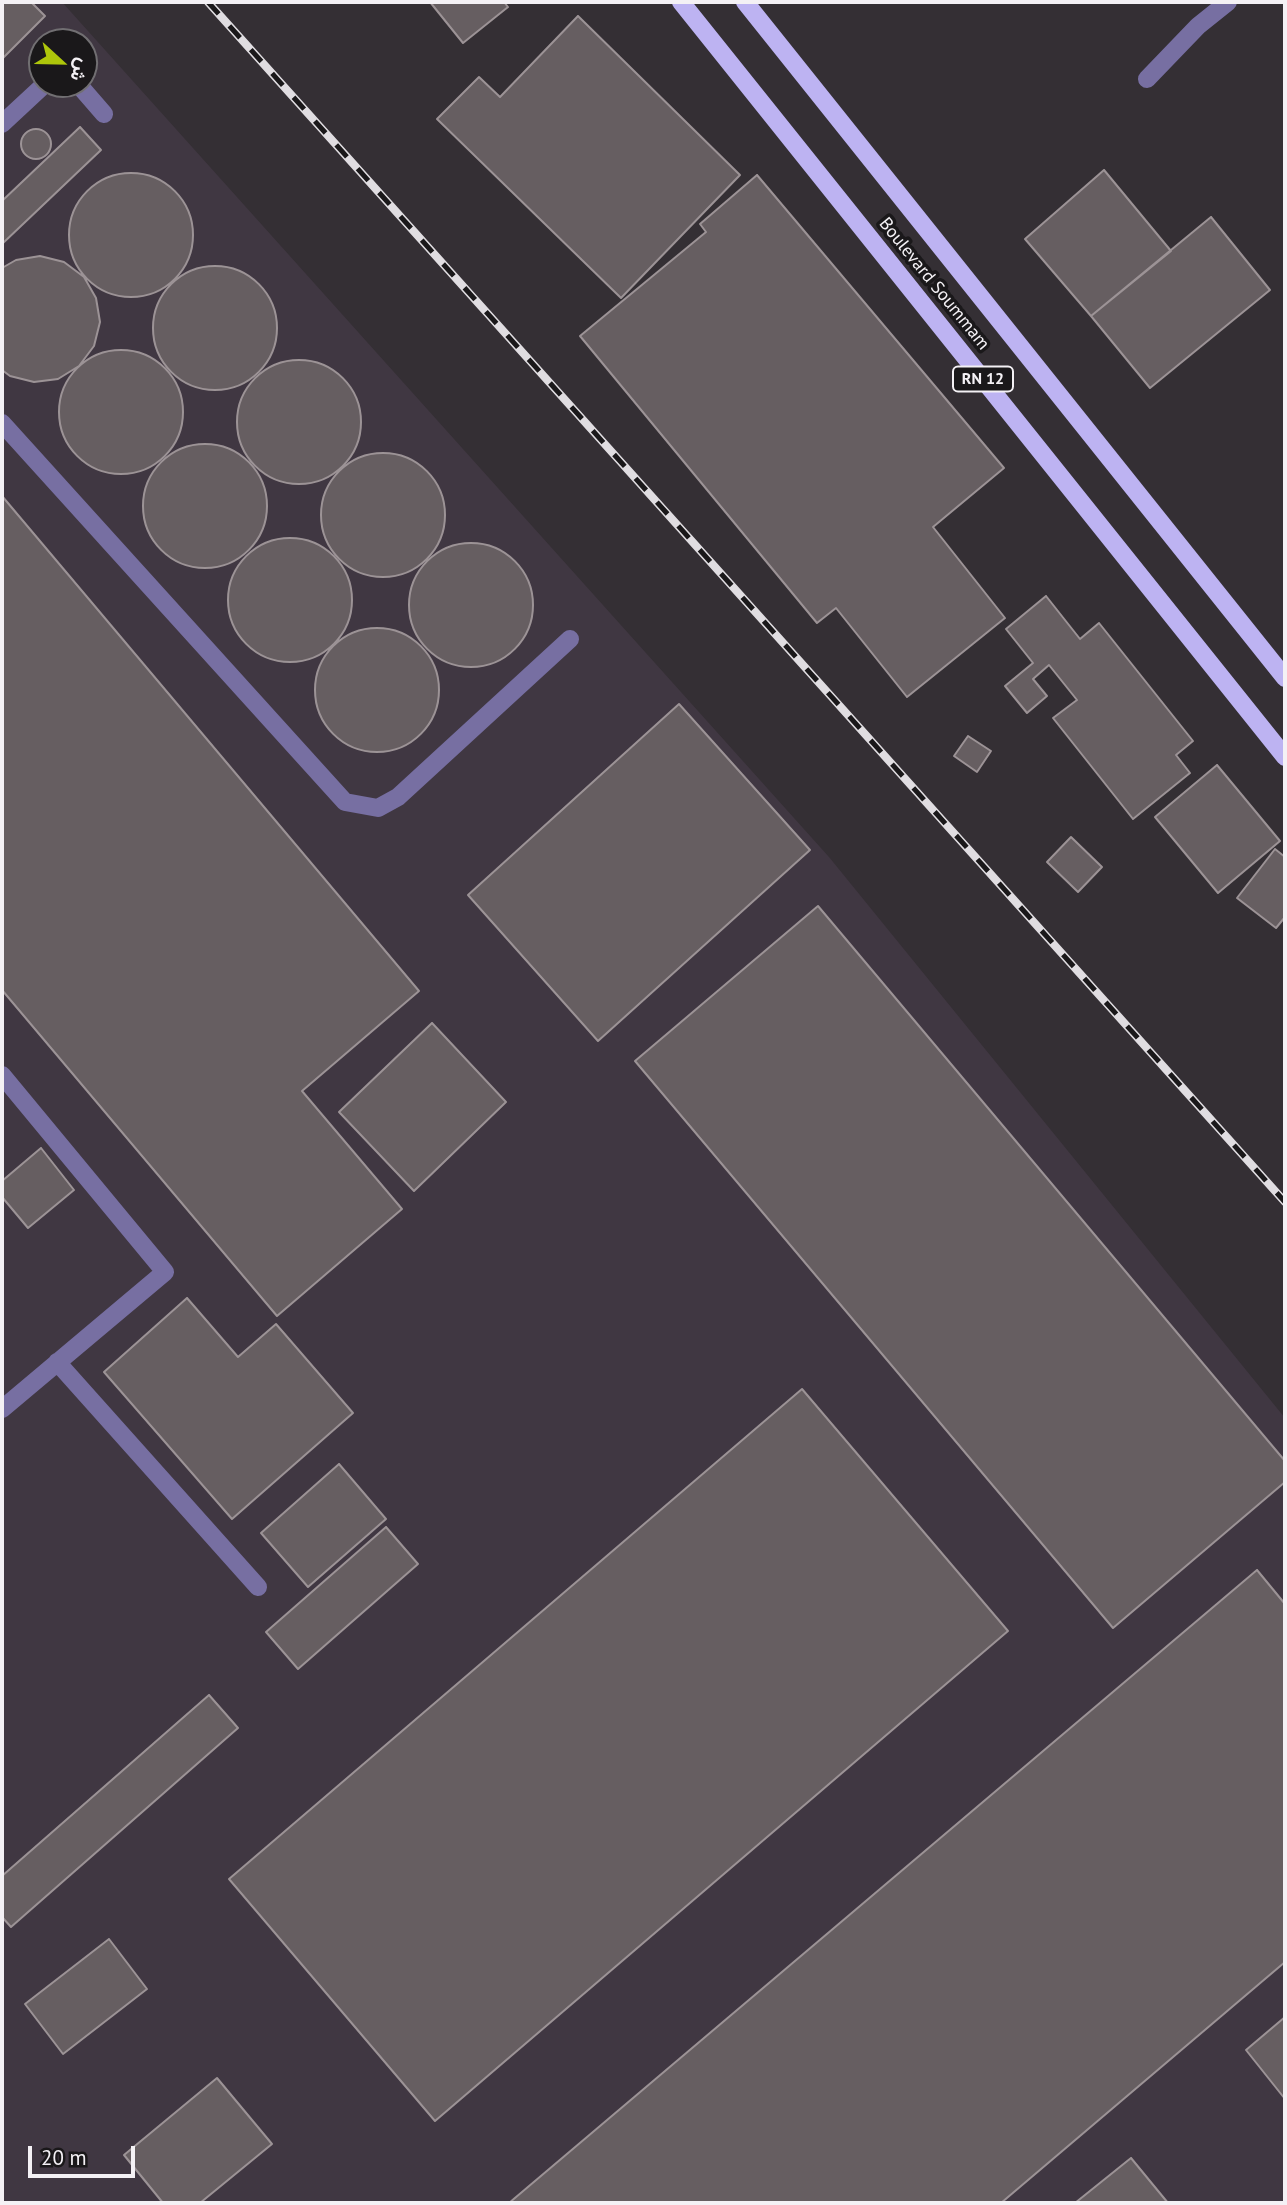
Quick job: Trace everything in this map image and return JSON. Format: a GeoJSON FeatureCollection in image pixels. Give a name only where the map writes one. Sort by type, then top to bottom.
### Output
{"type":"FeatureCollection","features":[{"type":"Feature","properties":{"kind":"main road","name":"Boulevard Soummam"},"geometry":{"type":"LineString","coordinates":[[681,2],[1285,757]]}},
{"type":"Feature","properties":{"kind":"main road","name":"Boulevard Soummam"},"geometry":{"type":"LineString","coordinates":[[745,2],[1285,678]]}},
{"type":"Feature","properties":{"kind":"lane"},"geometry":{"type":"LineString","coordinates":[[1147,79],[1198,26],[1228,2]]}},
{"type":"Feature","properties":{"kind":"lane"},"geometry":{"type":"LineString","coordinates":[[2,124],[30,98]]}},
{"type":"Feature","properties":{"kind":"lane"},"geometry":{"type":"LineString","coordinates":[[90,98],[104,114]]}},
{"type":"Feature","properties":{"kind":"lane"},"geometry":{"type":"LineString","coordinates":[[2,422],[345,802],[378,808],[398,797],[570,639]]}},
{"type":"Feature","properties":{"kind":"lane"},"geometry":{"type":"LineString","coordinates":[[2,1075],[165,1272],[2,1409]]}},
{"type":"Feature","properties":{"kind":"lane"},"geometry":{"type":"LineString","coordinates":[[58,1362],[258,1587]]}},
{"type":"Feature","properties":{"kind":"shaded area"},"geometry":{"type":"Polygon","coordinates":[[[2,2],[62,2],[85,28],[28,28],[28,98],[98,98],[98,42],[829,857],[1285,1418],[1285,2203],[2,2203],[2,2]]]}},
{"type":"Feature","properties":{"kind":"building"},"geometry":{"type":"Polygon","coordinates":[[[2,2],[31,2],[45,16],[33,28],[28,28],[28,33],[2,59],[2,2]]]}},
{"type":"Feature","properties":{"kind":"building"},"geometry":{"type":"Polygon","coordinates":[[[430,2],[504,2],[508,7],[463,43],[430,2]]]}},
{"type":"Feature","properties":{"kind":"building"},"geometry":{"type":"Polygon","coordinates":[[[578,16],[740,175],[621,298],[437,119],[479,77],[500,97],[578,16]]]}},
{"type":"Feature","properties":{"kind":"building"},"geometry":{"type":"Polygon","coordinates":[[[80,127],[101,150],[2,244],[2,201],[80,127]]]}},
{"type":"Feature","properties":{"kind":"building"},"geometry":{"type":"Polygon","coordinates":[[[36,129],[47,133],[51,144],[47,155],[36,159],[25,155],[21,144],[25,133],[36,129]]]}},
{"type":"Feature","properties":{"kind":"building"},"geometry":{"type":"Polygon","coordinates":[[[1104,170],[1171,251],[1091,316],[1025,239],[1104,170]]]}},
{"type":"Feature","properties":{"kind":"building"},"geometry":{"type":"Polygon","coordinates":[[[131,173],[155,178],[175,191],[188,211],[193,235],[188,259],[175,279],[155,292],[131,297],[107,292],[87,279],[74,259],[69,235],[74,211],[87,191],[107,178],[131,173]]]}},
{"type":"Feature","properties":{"kind":"building"},"geometry":{"type":"Polygon","coordinates":[[[757,175],[1004,468],[933,527],[1005,618],[907,697],[836,608],[817,623],[580,336],[706,232],[700,224],[757,175]]]}},
{"type":"Feature","properties":{"kind":"building"},"geometry":{"type":"Polygon","coordinates":[[[1211,217],[1270,290],[1150,388],[1091,316],[1211,217]]]}},
{"type":"Feature","properties":{"kind":"building"},"geometry":{"type":"Polygon","coordinates":[[[40,256],[64,262],[84,277],[96,298],[100,322],[94,346],[79,366],[58,379],[34,382],[10,376],[2,370],[2,268],[16,260],[40,256]]]}},
{"type":"Feature","properties":{"kind":"building"},"geometry":{"type":"Polygon","coordinates":[[[215,266],[239,271],[259,284],[272,304],[277,328],[272,352],[259,372],[239,385],[215,390],[191,385],[171,372],[158,352],[153,328],[158,304],[171,284],[191,271],[215,266]]]}},
{"type":"Feature","properties":{"kind":"building"},"geometry":{"type":"Polygon","coordinates":[[[121,350],[145,355],[165,368],[178,388],[183,412],[178,436],[165,456],[145,469],[121,474],[97,469],[77,456],[64,436],[59,412],[64,388],[77,368],[97,355],[121,350]]]}},
{"type":"Feature","properties":{"kind":"building"},"geometry":{"type":"Polygon","coordinates":[[[299,360],[323,365],[343,378],[356,398],[361,422],[356,446],[343,466],[323,479],[299,484],[275,479],[255,466],[242,446],[237,422],[242,398],[255,378],[275,365],[299,360]]]}},
{"type":"Feature","properties":{"kind":"building"},"geometry":{"type":"Polygon","coordinates":[[[205,444],[229,449],[249,462],[262,482],[267,506],[262,530],[249,550],[229,563],[205,568],[181,563],[161,550],[148,530],[143,506],[148,482],[161,462],[181,449],[205,444]]]}},
{"type":"Feature","properties":{"kind":"building"},"geometry":{"type":"Polygon","coordinates":[[[383,453],[407,457],[427,471],[441,491],[445,515],[441,539],[427,559],[407,573],[383,577],[359,573],[339,559],[325,539],[321,515],[325,491],[339,471],[359,457],[383,453]]]}},
{"type":"Feature","properties":{"kind":"building"},"geometry":{"type":"Polygon","coordinates":[[[2,496],[419,991],[302,1091],[402,1209],[277,1316],[2,990],[2,496]]]}},
{"type":"Feature","properties":{"kind":"building"},"geometry":{"type":"Polygon","coordinates":[[[290,538],[314,542],[334,556],[348,576],[352,600],[348,624],[334,644],[314,658],[290,662],[266,658],[246,644],[232,624],[228,600],[232,576],[246,556],[266,542],[290,538]]]}},
{"type":"Feature","properties":{"kind":"building"},"geometry":{"type":"Polygon","coordinates":[[[471,543],[495,548],[515,561],[528,581],[533,605],[528,629],[515,649],[495,662],[471,667],[447,662],[427,649],[414,629],[409,605],[414,581],[427,561],[447,548],[471,543]]]}},
{"type":"Feature","properties":{"kind":"building"},"geometry":{"type":"Polygon","coordinates":[[[1046,596],[1080,639],[1099,623],[1193,741],[1176,755],[1190,773],[1133,819],[1053,718],[1077,700],[1049,665],[1033,679],[1047,696],[1027,713],[1005,686],[1033,663],[1006,629],[1046,596]]]}},
{"type":"Feature","properties":{"kind":"building"},"geometry":{"type":"Polygon","coordinates":[[[377,628],[401,633],[421,646],[434,666],[439,690],[434,714],[421,734],[401,747],[377,752],[353,747],[333,734],[320,714],[315,690],[320,666],[333,646],[353,633],[377,628]]]}},
{"type":"Feature","properties":{"kind":"building"},"geometry":{"type":"Polygon","coordinates":[[[679,704],[810,850],[598,1041],[468,895],[679,704]]]}},
{"type":"Feature","properties":{"kind":"building"},"geometry":{"type":"Polygon","coordinates":[[[968,736],[991,751],[977,772],[954,756],[968,736]]]}},
{"type":"Feature","properties":{"kind":"building"},"geometry":{"type":"Polygon","coordinates":[[[1217,765],[1280,841],[1218,893],[1155,817],[1217,765]]]}},
{"type":"Feature","properties":{"kind":"building"},"geometry":{"type":"Polygon","coordinates":[[[1071,837],[1102,867],[1078,892],[1047,862],[1071,837]]]}},
{"type":"Feature","properties":{"kind":"building"},"geometry":{"type":"Polygon","coordinates":[[[1275,849],[1285,857],[1285,917],[1276,928],[1237,898],[1275,849]]]}},
{"type":"Feature","properties":{"kind":"building"},"geometry":{"type":"Polygon","coordinates":[[[818,906],[1285,1461],[1285,1482],[1113,1628],[635,1061],[818,906]]]}},
{"type":"Feature","properties":{"kind":"building"},"geometry":{"type":"Polygon","coordinates":[[[432,1023],[506,1102],[414,1191],[339,1112],[432,1023]]]}},
{"type":"Feature","properties":{"kind":"building"},"geometry":{"type":"Polygon","coordinates":[[[41,1148],[74,1190],[28,1228],[2,1197],[2,1181],[41,1148]]]}},
{"type":"Feature","properties":{"kind":"building"},"geometry":{"type":"Polygon","coordinates":[[[187,1298],[238,1357],[276,1324],[353,1413],[232,1519],[104,1372],[187,1298]]]}},
{"type":"Feature","properties":{"kind":"building"},"geometry":{"type":"Polygon","coordinates":[[[802,1389],[1008,1631],[435,2121],[229,1879],[802,1389]]]}},
{"type":"Feature","properties":{"kind":"building"},"geometry":{"type":"Polygon","coordinates":[[[339,1464],[386,1519],[308,1587],[261,1533],[339,1464]]]}},
{"type":"Feature","properties":{"kind":"building"},"geometry":{"type":"Polygon","coordinates":[[[386,1527],[418,1564],[298,1669],[266,1632],[386,1527]]]}},
{"type":"Feature","properties":{"kind":"building"},"geometry":{"type":"Polygon","coordinates":[[[1257,1570],[1285,1604],[1285,1962],[1001,2203],[509,2203],[1257,1570]]]}},
{"type":"Feature","properties":{"kind":"building"},"geometry":{"type":"Polygon","coordinates":[[[209,1695],[238,1728],[11,1927],[2,1917],[2,1876],[209,1695]]]}},
{"type":"Feature","properties":{"kind":"building"},"geometry":{"type":"Polygon","coordinates":[[[109,1939],[147,1989],[63,2054],[25,2004],[109,1939]]]}},
{"type":"Feature","properties":{"kind":"building"},"geometry":{"type":"Polygon","coordinates":[[[1285,2017],[1285,2099],[1246,2050],[1285,2017]]]}},
{"type":"Feature","properties":{"kind":"building"},"geometry":{"type":"Polygon","coordinates":[[[217,2078],[272,2144],[200,2203],[163,2203],[124,2155],[217,2078]]]}},
{"type":"Feature","properties":{"kind":"building"},"geometry":{"type":"Polygon","coordinates":[[[1131,2158],[1168,2203],[1075,2203],[1131,2158]]]}},
{"type":"Feature","properties":{"kind":"railway"},"geometry":{"type":"LineString","coordinates":[[208,2],[1285,1202]]}}]}
